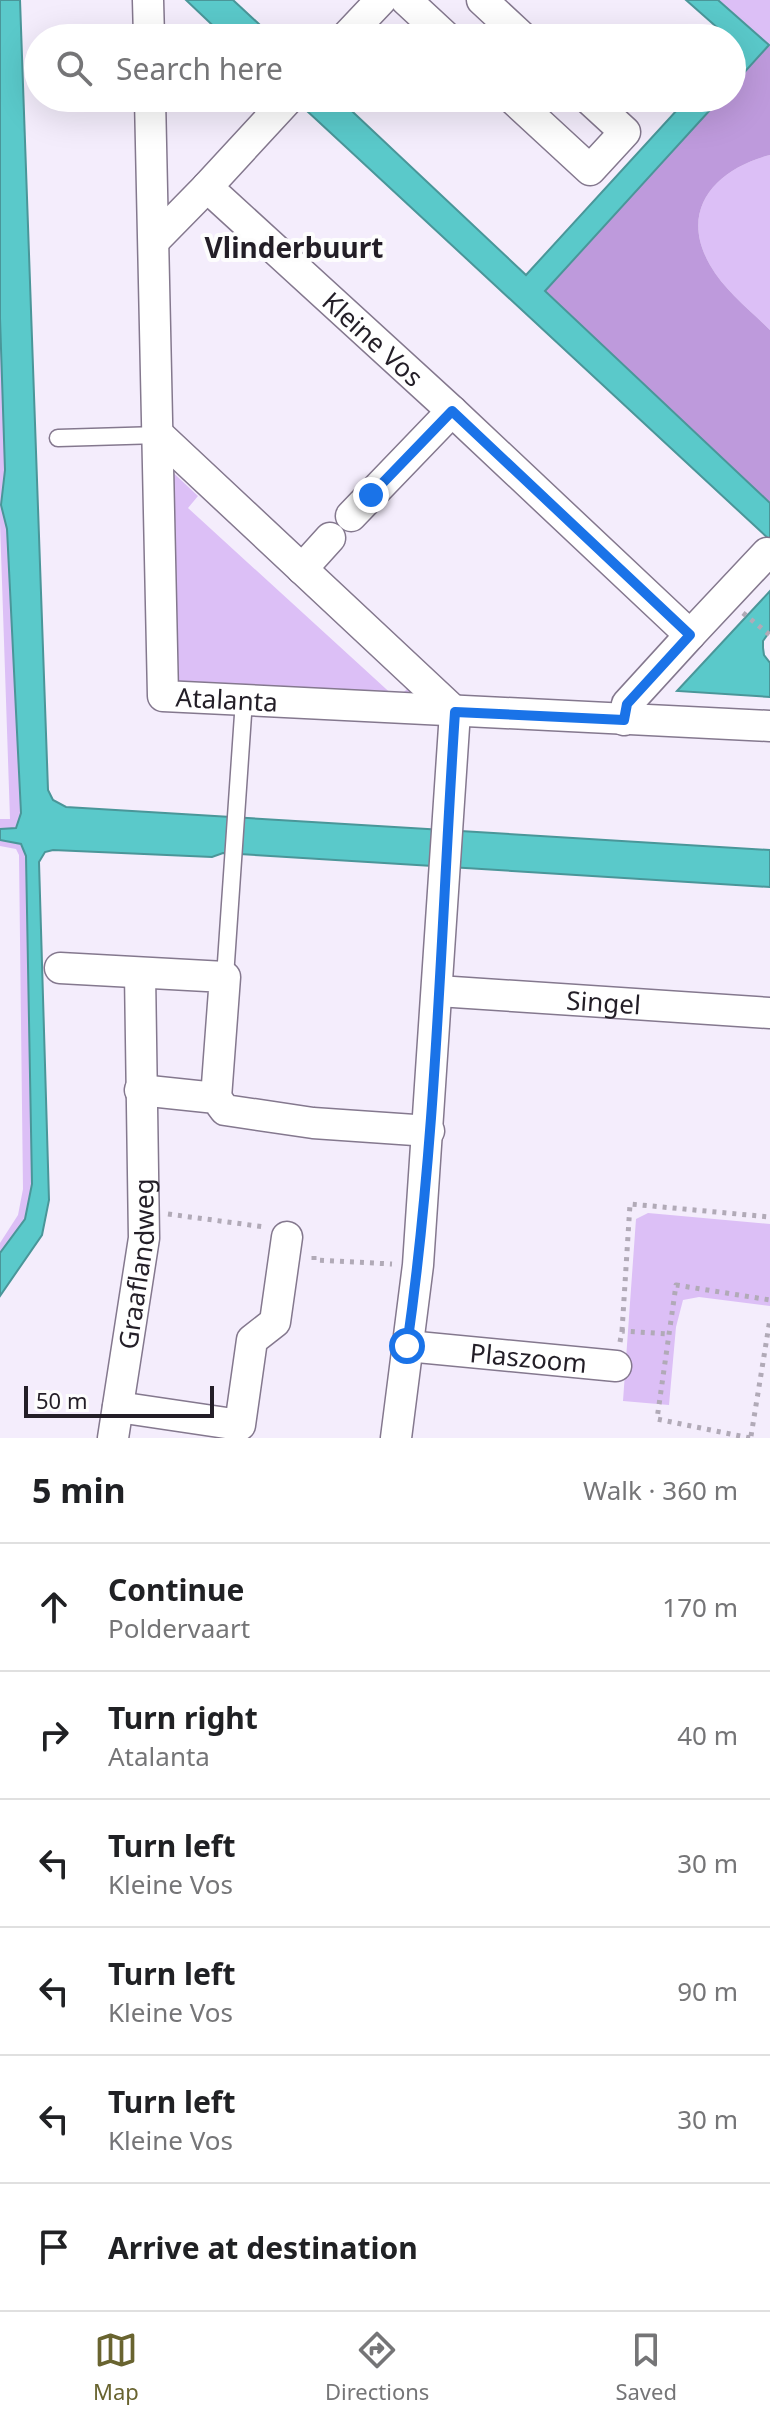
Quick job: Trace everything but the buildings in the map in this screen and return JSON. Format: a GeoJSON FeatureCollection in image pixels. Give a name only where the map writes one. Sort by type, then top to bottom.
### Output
{"type":"FeatureCollection","features":[{"type":"Feature","properties":{"kind":"street"},"geometry":{"type":"LineString","coordinates":[[148,0],[149,24]]}},
{"type":"Feature","properties":{"kind":"street"},"geometry":{"type":"LineString","coordinates":[[358,24],[381,0]]}},
{"type":"Feature","properties":{"kind":"street"},"geometry":{"type":"LineString","coordinates":[[406,0],[432,24]]}},
{"type":"Feature","properties":{"kind":"street"},"geometry":{"type":"LineString","coordinates":[[482,0],[508,24]]}},
{"type":"Feature","properties":{"kind":"street","name":"Atalanta"},"geometry":{"type":"LineString","coordinates":[[150,112],[163,696],[770,726]]}},
{"type":"Feature","properties":{"kind":"street"},"geometry":{"type":"LineString","coordinates":[[154,241],[276,112]]}},
{"type":"Feature","properties":{"kind":"street"},"geometry":{"type":"LineString","coordinates":[[527,112],[590,170],[625,132],[603,112]]}},
{"type":"Feature","properties":{"kind":"street","name":"Kleine Vos"},"geometry":{"type":"LineString","coordinates":[[207,187],[690,635]]}},
{"type":"Feature","properties":{"kind":"street"},"geometry":{"type":"LineString","coordinates":[[302,569],[452,411]]}},
{"type":"Feature","properties":{"kind":"street"},"geometry":{"type":"LineString","coordinates":[[159,435],[455,712],[429,1131],[418,1265],[396,1438]]}},
{"type":"Feature","properties":{"kind":"street"},"geometry":{"type":"LineString","coordinates":[[624,720],[627,704],[767,553]]}},
{"type":"Feature","properties":{"kind":"street"},"geometry":{"type":"LineString","coordinates":[[60,968],[225,977],[216,1098],[225,1110],[313,1123],[429,1131]]}},
{"type":"Feature","properties":{"kind":"street","name":"Graaflandweg"},"geometry":{"type":"LineString","coordinates":[[113,1438],[144,1238],[140,973]]}},
{"type":"Feature","properties":{"kind":"street","name":"Singel"},"geometry":{"type":"LineString","coordinates":[[438,991],[770,1013]]}},
{"type":"Feature","properties":{"kind":"street"},"geometry":{"type":"LineString","coordinates":[[140,1090],[216,1098]]}},
{"type":"Feature","properties":{"kind":"street"},"geometry":{"type":"LineString","coordinates":[[118,1407],[240,1425],[252,1340],[275,1322],[287,1237]]}},
{"type":"Feature","properties":{"kind":"street","name":"Plaszoom"},"geometry":{"type":"LineString","coordinates":[[407,1346],[616,1366]]}},
{"type":"Feature","properties":{"kind":"lane"},"geometry":{"type":"LineString","coordinates":[[58,438],[159,435]]}},
{"type":"Feature","properties":{"kind":"lane"},"geometry":{"type":"LineString","coordinates":[[225,977],[244,700]]}},
{"type":"Feature","properties":{"kind":"path"},"geometry":{"type":"LineString","coordinates":[[738,609],[770,635]]}},
{"type":"Feature","properties":{"kind":"path","name":"Plaszoom"},"geometry":{"type":"LineString","coordinates":[[616,1366],[622,1331],[630,1204],[770,1217]]}},
{"type":"Feature","properties":{"kind":"path"},"geometry":{"type":"LineString","coordinates":[[770,1300],[676,1285],[657,1419],[750,1437],[770,1319]]}},
{"type":"Feature","properties":{"kind":"path","name":"Plaszoom"},"geometry":{"type":"LineString","coordinates":[[622,1331],[669,1334]]}},
{"type":"Feature","properties":{"kind":"shaded area"},"geometry":{"type":"Polygon","coordinates":[[[718,0],[770,0],[769,45],[718,0]]]}},
{"type":"Feature","properties":{"kind":"shaded area"},"geometry":{"type":"Polygon","coordinates":[[[770,44],[770,155],[733,170],[719,181],[701,209],[698,226],[701,245],[716,274],[770,330],[770,503],[545,291],[708,112],[746,112],[746,71],[770,44]]]}},
{"type":"Feature","properties":{"kind":"shaded area"},"geometry":{"type":"Polygon","coordinates":[[[770,155],[770,330],[716,274],[701,245],[698,226],[708,194],[719,181],[733,170],[770,155]]]}},
{"type":"Feature","properties":{"kind":"shaded area"},"geometry":{"type":"Polygon","coordinates":[[[0,318],[5,470],[2,509],[7,529],[21,813],[19,825],[13,829],[0,829],[0,819],[10,819],[0,523],[0,318]]]}},
{"type":"Feature","properties":{"kind":"shaded area"},"geometry":{"type":"Polygon","coordinates":[[[165,465],[198,496],[188,508],[397,699],[408,688],[426,704],[179,691],[171,680],[165,465]]]}},
{"type":"Feature","properties":{"kind":"shaded area"},"geometry":{"type":"Polygon","coordinates":[[[0,840],[20,844],[26,856],[32,1184],[25,1219],[0,1253],[0,1243],[18,1215],[23,1189],[19,855],[16,849],[0,846],[0,840]]]}},
{"type":"Feature","properties":{"kind":"shaded area"},"geometry":{"type":"Polygon","coordinates":[[[648,1213],[770,1224],[770,1306],[699,1297],[683,1300],[676,1327],[669,1405],[623,1401],[636,1219],[648,1213]]]}},
{"type":"Feature","properties":{"kind":"water"},"geometry":{"type":"Polygon","coordinates":[[[0,0],[20,0],[48,790],[53,800],[66,807],[770,850],[770,887],[223,853],[212,857],[45,852],[39,862],[49,1200],[42,1235],[0,1296],[0,1253],[25,1219],[32,1184],[26,856],[21,844],[0,840],[0,829],[16,828],[21,813],[7,529],[1,505],[5,470],[0,318],[0,0]]]}},
{"type":"Feature","properties":{"kind":"water"},"geometry":{"type":"Polygon","coordinates":[[[186,0],[233,0],[259,24],[211,24],[186,0]]]}},
{"type":"Feature","properties":{"kind":"water"},"geometry":{"type":"Polygon","coordinates":[[[686,0],[718,0],[745,24],[713,24],[686,0]]]}},
{"type":"Feature","properties":{"kind":"water"},"geometry":{"type":"Polygon","coordinates":[[[746,25],[769,45],[746,70],[746,25]]]}},
{"type":"Feature","properties":{"kind":"water"},"geometry":{"type":"Polygon","coordinates":[[[308,112],[353,112],[526,275],[675,112],[708,112],[545,291],[770,503],[770,540],[308,112]]]}},
{"type":"Feature","properties":{"kind":"water"},"geometry":{"type":"Polygon","coordinates":[[[770,591],[770,631],[763,641],[763,648],[770,663],[770,697],[677,691],[770,591]]]}},
{"type":"Feature","properties":{"kind":"district","name":"Vlinderbuurt"},"geometry":{"type":"Point","coordinates":[294,247]}},
{"type":"Feature","properties":{"kind":"route"},"geometry":{"type":"LineString","coordinates":[[371,495],[452,411],[690,635],[627,704],[624,720],[455,712],[429,1131],[418,1265],[407,1346]]}}]}
